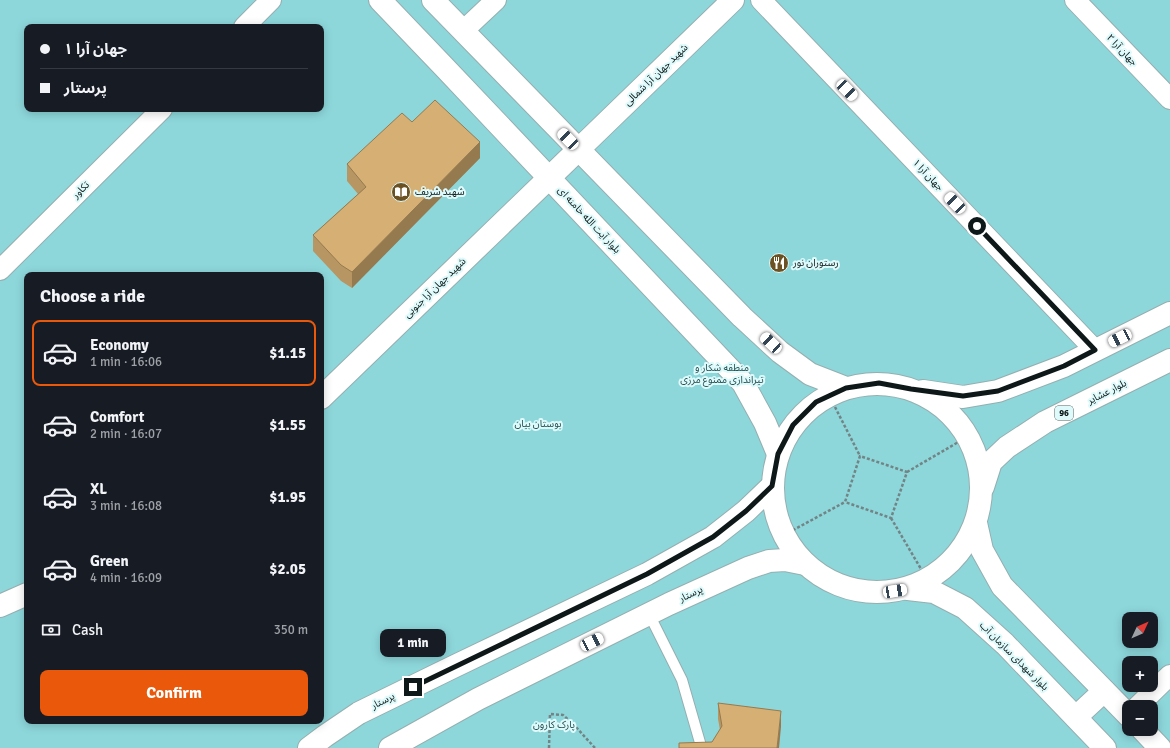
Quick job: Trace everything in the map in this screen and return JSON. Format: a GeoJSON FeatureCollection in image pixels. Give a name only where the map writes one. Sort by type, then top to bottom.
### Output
{"type":"FeatureCollection","features":[{"type":"Feature","properties":{"kind":"main road","name":"بلوار آیت الله خامنه ای"},"geometry":{"type":"LineString","coordinates":[[380,0],[743,383],[765,423],[778,454]]}},
{"type":"Feature","properties":{"kind":"main road"},"geometry":{"type":"LineString","coordinates":[[433,0],[742,317],[780,352],[838,392]]}},
{"type":"Feature","properties":{"kind":"main road","name":"شهید جهان آرا شمالی"},"geometry":{"type":"LineString","coordinates":[[549,178],[733,0]]}},
{"type":"Feature","properties":{"kind":"main road","name":"شهید جهان آرا جنوبی"},"geometry":{"type":"LineString","coordinates":[[324,395],[549,178]]}},
{"type":"Feature","properties":{"kind":"main road"},"geometry":{"type":"LineString","coordinates":[[911,389],[940,405],[963,428],[978,458],[982,490],[976,523],[961,552],[938,574],[918,584],[881,593],[854,590],[828,581],[805,564],[787,542],[776,515],[772,486],[778,454],[793,425],[816,402],[838,392],[879,383],[963,396],[998,391],[1064,366],[1170,313]]}},
{"type":"Feature","properties":{"kind":"main road","name":"بلوار عشایر"},"geometry":{"type":"LineString","coordinates":[[982,490],[991,462],[1008,447],[1045,422],[1170,360]]}},
{"type":"Feature","properties":{"kind":"main road","name":"پرستار"},"geometry":{"type":"LineString","coordinates":[[310,748],[359,713],[647,574],[713,537],[746,511],[772,486]]}},
{"type":"Feature","properties":{"kind":"main road"},"geometry":{"type":"LineString","coordinates":[[976,523],[982,550],[1002,586],[1122,708]]}},
{"type":"Feature","properties":{"kind":"main road","name":"پرستار"},"geometry":{"type":"LineString","coordinates":[[390,748],[478,699],[649,614],[748,568],[769,561],[785,560],[805,564]]}},
{"type":"Feature","properties":{"kind":"main road","name":"بلوار شهدای سازمان آب"},"geometry":{"type":"LineString","coordinates":[[918,584],[965,608],[1005,644],[1105,748]]}},
{"type":"Feature","properties":{"kind":"main road"},"geometry":{"type":"LineString","coordinates":[[0,606],[24,595]]}},
{"type":"Feature","properties":{"kind":"main road"},"geometry":{"type":"LineString","coordinates":[[1076,718],[1104,691]]}},
{"type":"Feature","properties":{"kind":"main road"},"geometry":{"type":"LineString","coordinates":[[1149,736],[1160,748]]}},
{"type":"Feature","properties":{"kind":"street"},"geometry":{"type":"LineString","coordinates":[[247,24],[271,0]]}},
{"type":"Feature","properties":{"kind":"street"},"geometry":{"type":"LineString","coordinates":[[463,31],[496,0]]}},
{"type":"Feature","properties":{"kind":"street","name":"جهان آرا ۱"},"geometry":{"type":"LineString","coordinates":[[761,0],[1095,350]]}},
{"type":"Feature","properties":{"kind":"street","name":"جهان آرا ۲"},"geometry":{"type":"LineString","coordinates":[[1075,0],[1170,99]]}},
{"type":"Feature","properties":{"kind":"street","name":"تکاور"},"geometry":{"type":"LineString","coordinates":[[0,270],[159,112]]}},
{"type":"Feature","properties":{"kind":"street"},"geometry":{"type":"LineString","coordinates":[[1144,700],[1170,675]]}},
{"type":"Feature","properties":{"kind":"lane"},"geometry":{"type":"LineString","coordinates":[[649,614],[682,680],[701,746]]}},
{"type":"Feature","properties":{"kind":"path"},"geometry":{"type":"LineString","coordinates":[[784,535],[845,502],[860,456],[838,392]]}},
{"type":"Feature","properties":{"kind":"path"},"geometry":{"type":"LineString","coordinates":[[918,584],[891,518],[907,472],[967,437]]}},
{"type":"Feature","properties":{"kind":"path"},"geometry":{"type":"LineString","coordinates":[[860,456],[907,472]]}},
{"type":"Feature","properties":{"kind":"path"},"geometry":{"type":"LineString","coordinates":[[845,502],[891,518]]}},
{"type":"Feature","properties":{"kind":"path"},"geometry":{"type":"LineString","coordinates":[[549,748],[550,714],[563,715],[595,748]]}},
{"type":"Feature","properties":{"kind":"green space","name":"منطقه شکار و تیراندازی ممنوع مرزی"},"geometry":{"type":"Polygon","coordinates":[[[0,0],[1170,0],[1170,748],[0,748],[0,0]]]}},
{"type":"Feature","properties":{"kind":"building","name":"شهید شریف"},"geometry":{"type":"Polygon","coordinates":[[[435,100],[480,142],[352,272],[341,265],[313,235],[366,187],[347,164],[402,113],[412,122],[435,100]]]}},
{"type":"Feature","properties":{"kind":"building"},"geometry":{"type":"Polygon","coordinates":[[[718,703],[781,711],[777,748],[679,748],[679,743],[712,742],[722,726],[718,703]]]}},
{"type":"Feature","properties":{"kind":"place","name":"شهید شریف"},"geometry":{"type":"Point","coordinates":[401,192]}},
{"type":"Feature","properties":{"kind":"place","name":"رستوران نور"},"geometry":{"type":"Point","coordinates":[779,263]}},
{"type":"Feature","properties":{"kind":"route"},"geometry":{"type":"LineString","coordinates":[[413,687],[647,574],[713,537],[746,511],[772,486],[778,454],[793,425],[816,402],[846,388],[879,383],[963,396],[998,391],[1064,366],[1095,350],[977,226]]}},
{"type":"Feature","properties":{"kind":"park label","name":"بوستان بیان"},"geometry":{"type":"Point","coordinates":[538,424]}},
{"type":"Feature","properties":{"kind":"park label","name":"پارک کارون"},"geometry":{"type":"Point","coordinates":[554,725]}}]}
